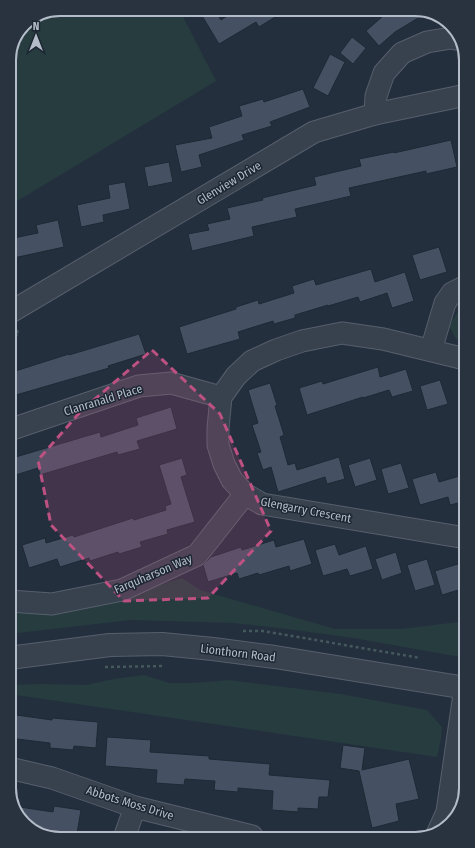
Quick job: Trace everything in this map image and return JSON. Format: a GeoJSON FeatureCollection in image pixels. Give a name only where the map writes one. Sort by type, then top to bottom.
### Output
{"type":"FeatureCollection","features":[{"type":"Feature","properties":{"kind":"street"},"geometry":{"type":"LineString","coordinates":[[375,114],[376,96],[384,73],[402,53],[427,42],[453,38]]}},
{"type":"Feature","properties":{"kind":"street","name":"Glenview Drive"},"geometry":{"type":"LineString","coordinates":[[16,309],[314,132],[375,114],[459,96]]}},
{"type":"Feature","properties":{"kind":"street"},"geometry":{"type":"LineString","coordinates":[[431,350],[445,303],[452,293],[459,290]]}},
{"type":"Feature","properties":{"kind":"street"},"geometry":{"type":"LineString","coordinates":[[221,397],[236,376],[252,361],[276,350],[302,341],[342,333],[383,338],[459,357]]}},
{"type":"Feature","properties":{"kind":"street","name":"Clanranald Place"},"geometry":{"type":"LineString","coordinates":[[16,428],[139,386],[171,383],[221,397]]}},
{"type":"Feature","properties":{"kind":"street","name":"Glengarry Crescent"},"geometry":{"type":"LineString","coordinates":[[221,397],[218,445],[224,464],[232,480],[245,494],[262,504],[459,537]]}},
{"type":"Feature","properties":{"kind":"street","name":"Farquharson Way"},"geometry":{"type":"LineString","coordinates":[[16,601],[52,604],[122,590],[197,555],[245,494]]}},
{"type":"Feature","properties":{"kind":"street","name":"Lionthorn Road"},"geometry":{"type":"LineString","coordinates":[[16,657],[110,645],[162,644],[267,656],[459,687]]}},
{"type":"Feature","properties":{"kind":"street"},"geometry":{"type":"LineString","coordinates":[[442,822],[447,812],[459,729]]}},
{"type":"Feature","properties":{"kind":"street","name":"Abbots Moss Drive"},"geometry":{"type":"LineString","coordinates":[[16,770],[52,778],[135,806],[236,832]]}},
{"type":"Feature","properties":{"kind":"street"},"geometry":{"type":"LineString","coordinates":[[126,832],[135,806]]}},
{"type":"Feature","properties":{"kind":"path"},"geometry":{"type":"LineString","coordinates":[[103,668],[168,666]]}},
{"type":"Feature","properties":{"kind":"highlighted area"},"geometry":{"type":"Polygon","coordinates":[[[152,350],[220,414],[271,531],[208,598],[124,601],[51,525],[38,460],[81,411],[152,350]]]}},
{"type":"Feature","properties":{"kind":"green space"},"geometry":{"type":"Polygon","coordinates":[[[60,16],[183,16],[216,81],[16,202],[16,57],[25,33],[38,22],[43,19],[60,16]]]}},
{"type":"Feature","properties":{"kind":"green space"},"geometry":{"type":"Polygon","coordinates":[[[459,310],[459,340],[456,339],[449,326],[459,310]]]}},
{"type":"Feature","properties":{"kind":"green space"},"geometry":{"type":"Polygon","coordinates":[[[182,578],[200,590],[335,629],[401,629],[459,622],[459,657],[353,638],[233,623],[131,620],[16,633],[16,607],[112,599],[182,578]]]}},
{"type":"Feature","properties":{"kind":"green space"},"geometry":{"type":"Polygon","coordinates":[[[144,675],[169,683],[229,680],[341,694],[427,710],[442,727],[441,739],[437,757],[16,695],[16,685],[86,685],[144,675]]]}},
{"type":"Feature","properties":{"kind":"building"},"geometry":{"type":"Polygon","coordinates":[[[202,16],[218,16],[221,20],[227,16],[277,16],[259,27],[256,22],[219,44],[202,16]]]}},
{"type":"Feature","properties":{"kind":"building"},"geometry":{"type":"Polygon","coordinates":[[[383,16],[421,17],[395,32],[379,46],[366,31],[383,16]]]}},
{"type":"Feature","properties":{"kind":"building"},"geometry":{"type":"Polygon","coordinates":[[[352,37],[366,48],[353,64],[340,53],[352,37]]]}},
{"type":"Feature","properties":{"kind":"building"},"geometry":{"type":"Polygon","coordinates":[[[330,54],[345,62],[328,96],[313,88],[330,54]]]}},
{"type":"Feature","properties":{"kind":"building"},"geometry":{"type":"Polygon","coordinates":[[[303,89],[310,107],[270,122],[272,126],[242,135],[244,140],[199,155],[202,167],[181,172],[175,145],[212,138],[209,127],[242,116],[239,106],[263,99],[264,102],[303,89]]]}},
{"type":"Feature","properties":{"kind":"building"},"geometry":{"type":"Polygon","coordinates":[[[451,140],[457,167],[426,174],[426,171],[349,188],[351,196],[295,209],[297,217],[252,227],[254,236],[192,251],[188,234],[209,230],[207,224],[230,219],[227,208],[263,200],[262,198],[316,185],[314,177],[361,166],[359,159],[394,153],[451,140]]]}},
{"type":"Feature","properties":{"kind":"building"},"geometry":{"type":"Polygon","coordinates":[[[169,162],[173,182],[148,187],[144,167],[169,162]]]}},
{"type":"Feature","properties":{"kind":"building"},"geometry":{"type":"Polygon","coordinates":[[[125,182],[130,209],[103,215],[104,222],[81,227],[77,205],[110,198],[108,185],[125,182]]]}},
{"type":"Feature","properties":{"kind":"building"},"geometry":{"type":"Polygon","coordinates":[[[58,220],[64,247],[16,257],[16,238],[38,233],[36,225],[58,220]]]}},
{"type":"Feature","properties":{"kind":"building"},"geometry":{"type":"Polygon","coordinates":[[[439,247],[447,272],[420,280],[412,255],[439,247]]]}},
{"type":"Feature","properties":{"kind":"building"},"geometry":{"type":"Polygon","coordinates":[[[371,269],[375,282],[405,272],[414,301],[392,308],[387,293],[360,302],[358,297],[295,315],[295,318],[274,324],[273,321],[238,332],[240,339],[187,354],[179,327],[236,309],[236,307],[258,300],[259,304],[294,293],[292,286],[314,279],[316,285],[371,269]]]}},
{"type":"Feature","properties":{"kind":"building"},"geometry":{"type":"Polygon","coordinates":[[[139,334],[146,354],[108,366],[109,368],[16,395],[16,371],[139,334]]]}},
{"type":"Feature","properties":{"kind":"building"},"geometry":{"type":"Polygon","coordinates":[[[378,367],[380,377],[406,369],[413,391],[392,397],[389,390],[307,415],[299,388],[322,381],[323,384],[378,367]]]}},
{"type":"Feature","properties":{"kind":"building"},"geometry":{"type":"Polygon","coordinates":[[[440,380],[448,404],[427,410],[420,386],[440,380]]]}},
{"type":"Feature","properties":{"kind":"building"},"geometry":{"type":"Polygon","coordinates":[[[270,383],[284,435],[280,437],[288,465],[295,463],[297,470],[339,457],[345,479],[327,484],[325,477],[278,492],[271,467],[263,470],[257,453],[261,452],[252,425],[258,423],[248,390],[270,383]]]}},
{"type":"Feature","properties":{"kind":"building"},"geometry":{"type":"Polygon","coordinates":[[[171,407],[177,429],[137,441],[140,449],[118,455],[117,452],[40,475],[38,468],[16,475],[16,457],[100,432],[101,437],[138,425],[136,418],[171,407]]]}},
{"type":"Feature","properties":{"kind":"building"},"geometry":{"type":"Polygon","coordinates":[[[182,458],[187,475],[181,477],[195,522],[167,530],[168,534],[140,542],[142,547],[119,554],[118,552],[90,561],[89,558],[60,567],[57,559],[29,568],[22,545],[45,538],[46,543],[73,535],[74,537],[133,518],[134,520],[166,510],[165,506],[171,504],[159,465],[182,458]]]}},
{"type":"Feature","properties":{"kind":"building"},"geometry":{"type":"Polygon","coordinates":[[[370,458],[377,480],[355,487],[348,465],[370,458]]]}},
{"type":"Feature","properties":{"kind":"building"},"geometry":{"type":"Polygon","coordinates":[[[401,463],[409,488],[388,494],[381,469],[401,463]]]}},
{"type":"Feature","properties":{"kind":"building"},"geometry":{"type":"Polygon","coordinates":[[[436,472],[439,482],[459,476],[459,503],[450,505],[448,497],[420,505],[412,479],[436,472]]]}},
{"type":"Feature","properties":{"kind":"building"},"geometry":{"type":"Polygon","coordinates":[[[304,539],[312,564],[290,571],[289,566],[239,579],[237,573],[208,582],[203,565],[211,557],[241,547],[242,550],[274,540],[276,547],[304,539]]]}},
{"type":"Feature","properties":{"kind":"building"},"geometry":{"type":"Polygon","coordinates":[[[335,544],[339,555],[366,546],[373,569],[350,576],[347,569],[323,576],[315,550],[335,544]]]}},
{"type":"Feature","properties":{"kind":"building"},"geometry":{"type":"Polygon","coordinates":[[[396,552],[402,573],[382,580],[375,559],[396,552]]]}},
{"type":"Feature","properties":{"kind":"building"},"geometry":{"type":"Polygon","coordinates":[[[427,559],[435,585],[415,591],[407,565],[427,559]]]}},
{"type":"Feature","properties":{"kind":"building"},"geometry":{"type":"Polygon","coordinates":[[[458,564],[459,590],[442,595],[435,571],[458,564]]]}},
{"type":"Feature","properties":{"kind":"building"},"geometry":{"type":"Polygon","coordinates":[[[16,715],[52,720],[52,718],[98,722],[96,748],[74,746],[73,750],[50,748],[50,743],[16,739],[16,715]]]}},
{"type":"Feature","properties":{"kind":"building"},"geometry":{"type":"Polygon","coordinates":[[[107,737],[151,740],[150,752],[209,756],[209,759],[270,764],[269,775],[330,780],[328,797],[319,797],[318,809],[298,808],[298,812],[272,810],[273,791],[238,788],[238,792],[214,790],[215,781],[185,779],[184,785],[156,783],[157,770],[105,766],[107,737]]]}},
{"type":"Feature","properties":{"kind":"building"},"geometry":{"type":"Polygon","coordinates":[[[343,745],[365,748],[362,770],[409,759],[419,799],[396,804],[399,821],[372,828],[359,771],[340,768],[343,745]]]}},
{"type":"Feature","properties":{"kind":"building"},"geometry":{"type":"Polygon","coordinates":[[[54,806],[81,810],[77,832],[57,832],[46,830],[36,825],[27,817],[21,807],[53,812],[54,806]]]}}]}
